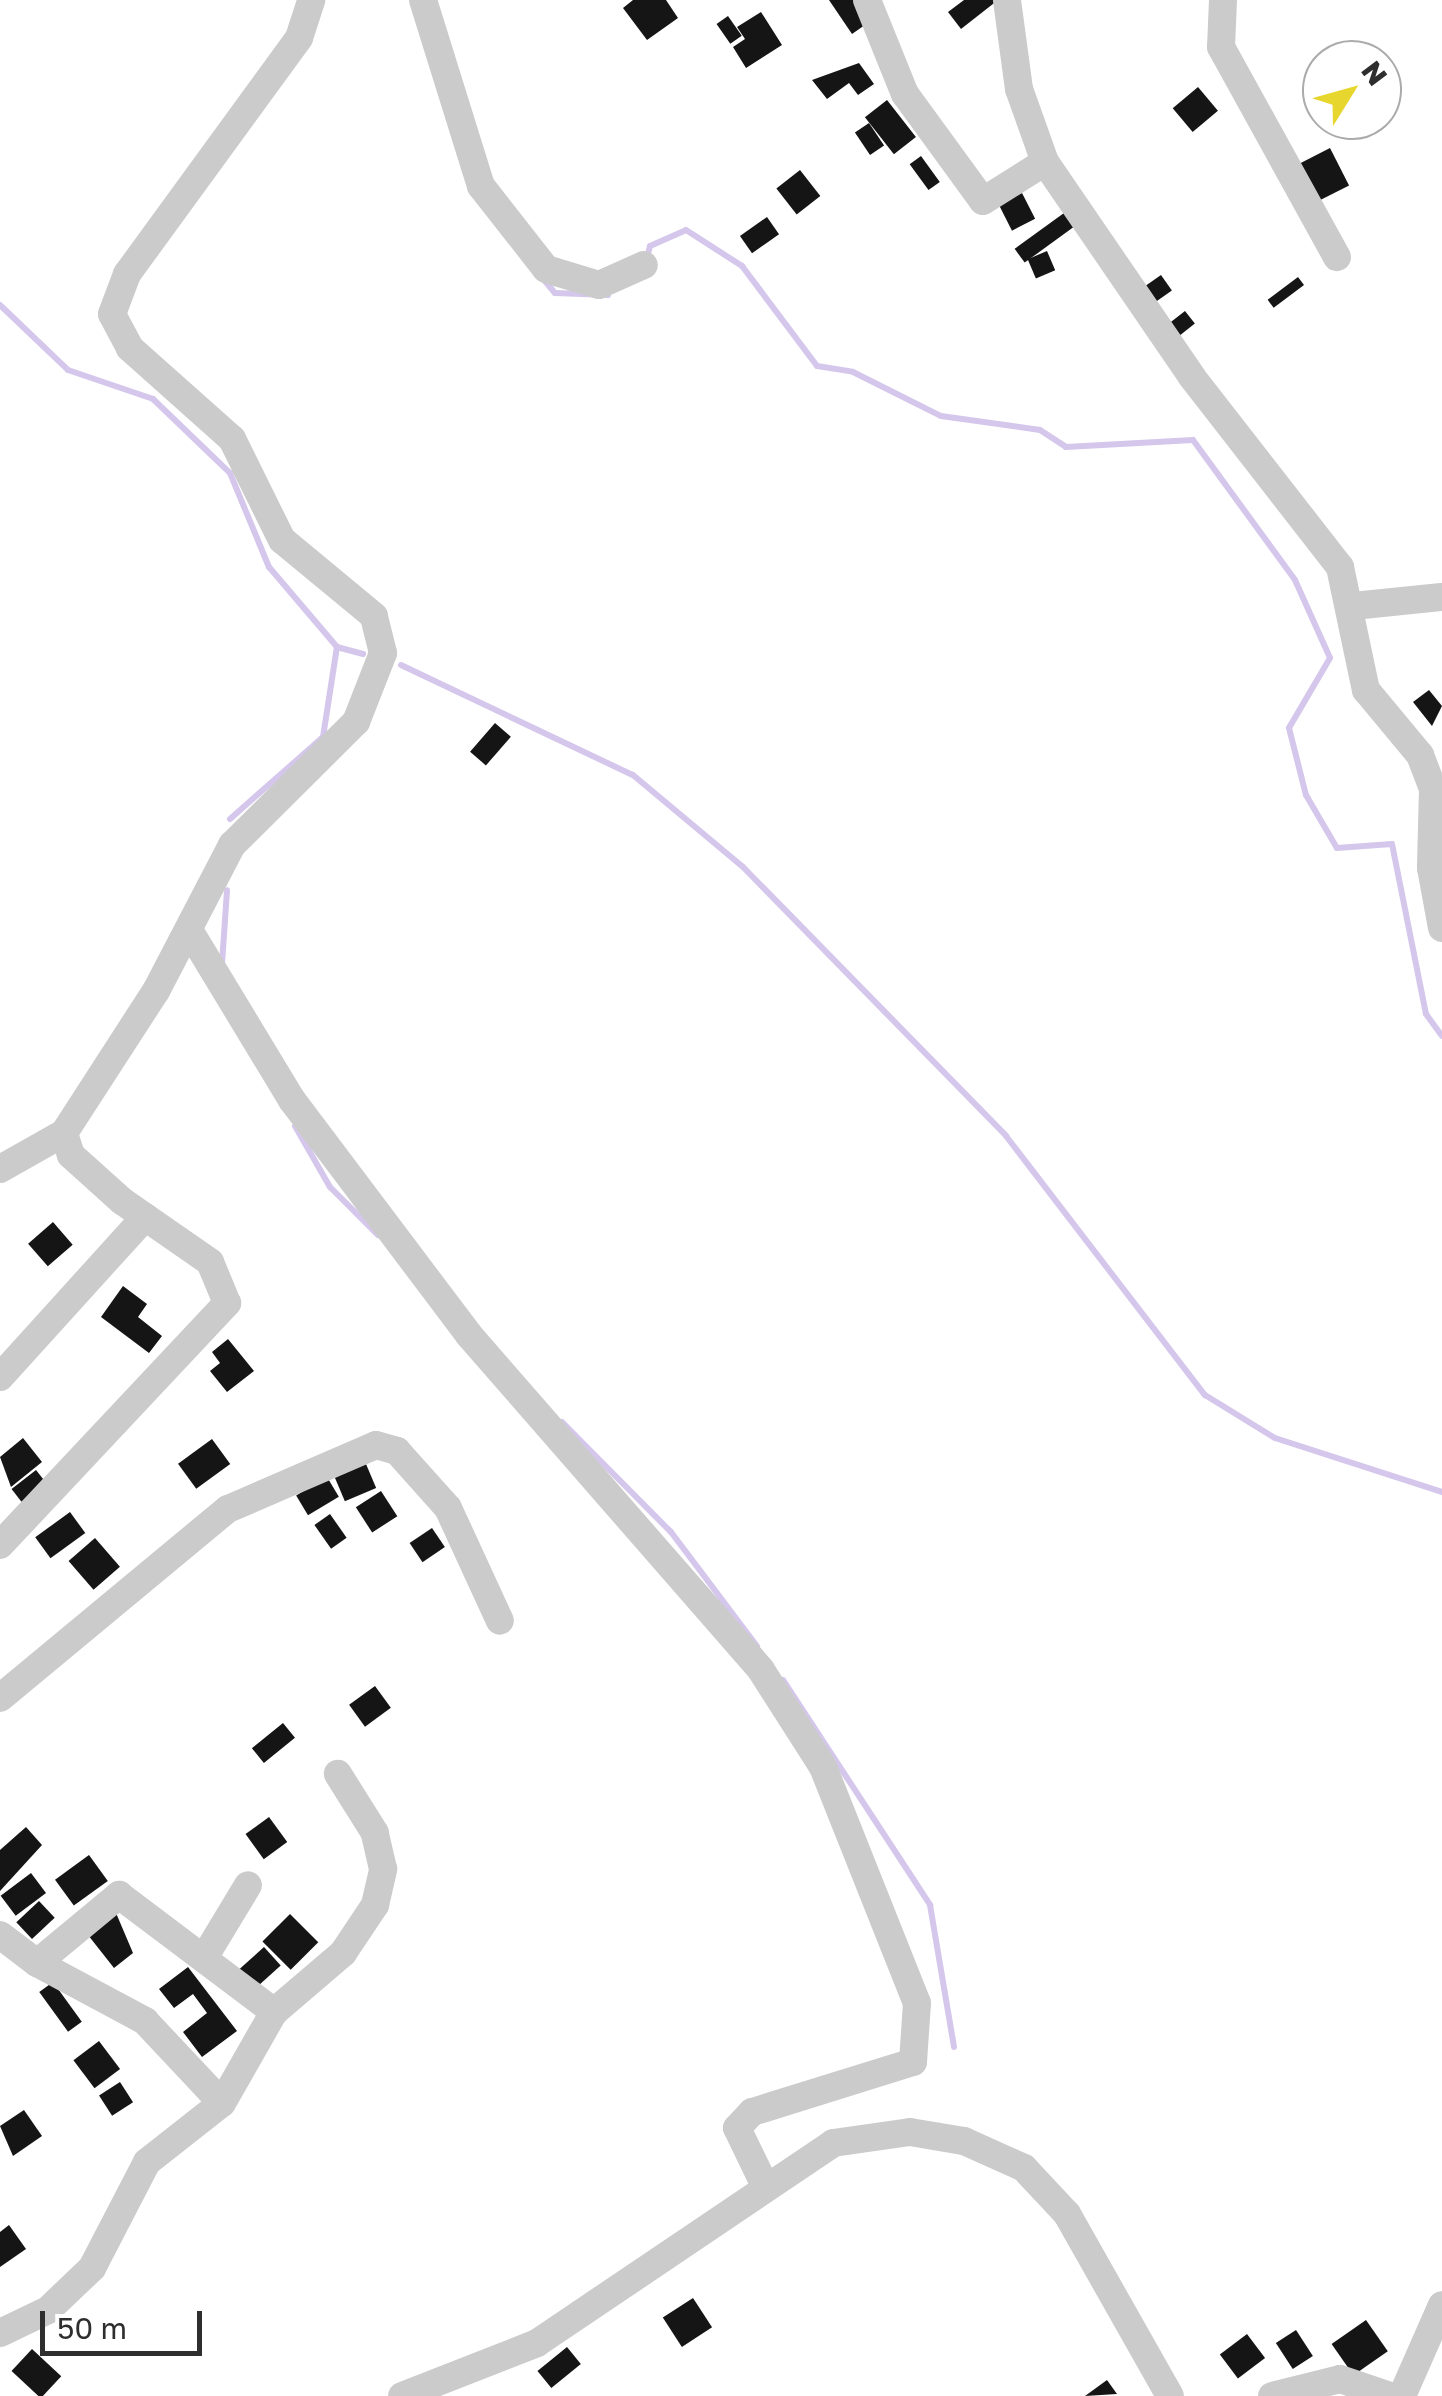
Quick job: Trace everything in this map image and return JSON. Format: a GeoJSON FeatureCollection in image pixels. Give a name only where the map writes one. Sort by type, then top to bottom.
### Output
{"type":"FeatureCollection","features":[{"type":"Feature","properties":{"kind":"street"},"geometry":{"type":"LineString","coordinates":[[0,1169],[64,1133],[189,930],[232,845],[366,707],[384,653],[374,616],[282,540],[232,439],[130,348],[112,314],[127,274],[299,38],[311,0]]}},
{"type":"Feature","properties":{"kind":"street"},"geometry":{"type":"LineString","coordinates":[[423,0],[481,186],[546,270],[599,284],[644,264]]}},
{"type":"Feature","properties":{"kind":"street"},"geometry":{"type":"LineString","coordinates":[[867,0],[905,94],[975,196],[992,198],[1046,162]]}},
{"type":"Feature","properties":{"kind":"street"},"geometry":{"type":"LineString","coordinates":[[1007,0],[1019,89],[1046,162],[1192,377],[1330,548],[1353,606],[1366,690],[1420,755],[1433,789],[1431,868],[1442,928]]}},
{"type":"Feature","properties":{"kind":"street"},"geometry":{"type":"LineString","coordinates":[[1223,0],[1221,47],[1337,257]]}},
{"type":"Feature","properties":{"kind":"street"},"geometry":{"type":"LineString","coordinates":[[1353,606],[1442,596]]}},
{"type":"Feature","properties":{"kind":"street"},"geometry":{"type":"LineString","coordinates":[[189,930],[292,1100],[469,1335],[761,1670],[824,1767],[916,2003],[913,2062],[752,2112],[737,2128],[765,2186]]}},
{"type":"Feature","properties":{"kind":"street"},"geometry":{"type":"LineString","coordinates":[[0,1544],[223,1312],[224,1288],[210,1262],[145,1217],[71,1156],[64,1133]]}},
{"type":"Feature","properties":{"kind":"street"},"geometry":{"type":"LineString","coordinates":[[0,1377],[145,1217]]}},
{"type":"Feature","properties":{"kind":"street"},"geometry":{"type":"LineString","coordinates":[[0,1698],[228,1510],[376,1445],[396,1451],[448,1508],[500,1622]]}},
{"type":"Feature","properties":{"kind":"street"},"geometry":{"type":"LineString","coordinates":[[4,2326],[92,2268],[147,2162],[222,2103],[274,2012],[343,1953],[375,1905],[383,1869],[375,1833],[338,1774]]}},
{"type":"Feature","properties":{"kind":"street"},"geometry":{"type":"LineString","coordinates":[[204,1958],[248,1885]]}},
{"type":"Feature","properties":{"kind":"street"},"geometry":{"type":"LineString","coordinates":[[37,1963],[119,1895],[274,2012]]}},
{"type":"Feature","properties":{"kind":"street"},"geometry":{"type":"LineString","coordinates":[[0,1934],[37,1963],[145,2021],[222,2103]]}},
{"type":"Feature","properties":{"kind":"street"},"geometry":{"type":"LineString","coordinates":[[402,2396],[550,2336],[765,2186],[862,2134],[964,2141],[1024,2168],[1067,2214],[1170,2396]]}},
{"type":"Feature","properties":{"kind":"street"},"geometry":{"type":"LineString","coordinates":[[1402,2396],[1442,2305]]}},
{"type":"Feature","properties":{"kind":"street"},"geometry":{"type":"LineString","coordinates":[[1272,2396],[1340,2378],[1390,2396]]}},
{"type":"Feature","properties":{"kind":"building"},"geometry":{"type":"Polygon","coordinates":[[[633,0],[666,0],[678,18],[647,40],[623,8],[633,0]]]}},
{"type":"Feature","properties":{"kind":"building"},"geometry":{"type":"Polygon","coordinates":[[[829,0],[862,0],[875,18],[852,34],[829,0]]]}},
{"type":"Feature","properties":{"kind":"building"},"geometry":{"type":"Polygon","coordinates":[[[964,0],[998,0],[961,29],[948,12],[964,0]]]}},
{"type":"Feature","properties":{"kind":"building"},"geometry":{"type":"Polygon","coordinates":[[[761,12],[782,45],[746,68],[733,47],[745,39],[737,27],[761,12]]]}},
{"type":"Feature","properties":{"kind":"building"},"geometry":{"type":"Polygon","coordinates":[[[728,16],[742,36],[730,44],[717,24],[728,16]]]}},
{"type":"Feature","properties":{"kind":"building"},"geometry":{"type":"Polygon","coordinates":[[[859,63],[874,84],[858,95],[849,83],[827,99],[812,80],[859,63]]]}},
{"type":"Feature","properties":{"kind":"building"},"geometry":{"type":"Polygon","coordinates":[[[1198,87],[1218,111],[1193,132],[1173,108],[1198,87]]]}},
{"type":"Feature","properties":{"kind":"building"},"geometry":{"type":"Polygon","coordinates":[[[887,100],[916,137],[894,154],[865,117],[887,100]]]}},
{"type":"Feature","properties":{"kind":"building"},"geometry":{"type":"Polygon","coordinates":[[[869,123],[884,145],[870,155],[855,133],[869,123]]]}},
{"type":"Feature","properties":{"kind":"building"},"geometry":{"type":"Polygon","coordinates":[[[1330,148],[1349,185],[1313,204],[1294,166],[1330,148]]]}},
{"type":"Feature","properties":{"kind":"building"},"geometry":{"type":"Polygon","coordinates":[[[921,156],[940,182],[928,190],[910,164],[921,156]]]}},
{"type":"Feature","properties":{"kind":"building"},"geometry":{"type":"Polygon","coordinates":[[[800,170],[820,196],[797,214],[776,188],[800,170]]]}},
{"type":"Feature","properties":{"kind":"building"},"geometry":{"type":"Polygon","coordinates":[[[1022,193],[1035,219],[1012,231],[999,205],[1022,193]]]}},
{"type":"Feature","properties":{"kind":"building"},"geometry":{"type":"Polygon","coordinates":[[[1064,213],[1074,227],[1025,263],[1015,249],[1064,213]]]}},
{"type":"Feature","properties":{"kind":"building"},"geometry":{"type":"Polygon","coordinates":[[[767,217],[779,234],[752,253],[740,236],[767,217]]]}},
{"type":"Feature","properties":{"kind":"building"},"geometry":{"type":"Polygon","coordinates":[[[1047,251],[1055,270],[1036,279],[1028,259],[1047,251]]]}},
{"type":"Feature","properties":{"kind":"building"},"geometry":{"type":"Polygon","coordinates":[[[1161,275],[1172,291],[1152,304],[1141,289],[1161,275]]]}},
{"type":"Feature","properties":{"kind":"building"},"geometry":{"type":"Polygon","coordinates":[[[1298,277],[1304,285],[1274,308],[1268,300],[1298,277]]]}},
{"type":"Feature","properties":{"kind":"building"},"geometry":{"type":"Polygon","coordinates":[[[1185,311],[1195,324],[1178,337],[1168,325],[1185,311]]]}},
{"type":"Feature","properties":{"kind":"building"},"geometry":{"type":"Polygon","coordinates":[[[1429,690],[1442,706],[1432,726],[1413,702],[1429,690]]]}},
{"type":"Feature","properties":{"kind":"building"},"geometry":{"type":"Polygon","coordinates":[[[495,723],[511,737],[486,765],[470,752],[495,723]]]}},
{"type":"Feature","properties":{"kind":"building"},"geometry":{"type":"Polygon","coordinates":[[[53,1222],[73,1245],[48,1266],[28,1244],[53,1222]]]}},
{"type":"Feature","properties":{"kind":"building"},"geometry":{"type":"Polygon","coordinates":[[[123,1286],[147,1304],[138,1317],[162,1336],[149,1353],[101,1317],[123,1286]]]}},
{"type":"Feature","properties":{"kind":"building"},"geometry":{"type":"Polygon","coordinates":[[[228,1339],[254,1371],[227,1392],[210,1371],[220,1363],[212,1352],[228,1339]]]}},
{"type":"Feature","properties":{"kind":"building"},"geometry":{"type":"Polygon","coordinates":[[[23,1438],[42,1462],[11,1487],[0,1457],[23,1438]]]}},
{"type":"Feature","properties":{"kind":"building"},"geometry":{"type":"Polygon","coordinates":[[[212,1439],[230,1464],[196,1489],[178,1464],[212,1439]]]}},
{"type":"Feature","properties":{"kind":"building"},"geometry":{"type":"Polygon","coordinates":[[[366,1464],[376,1488],[345,1501],[335,1477],[366,1464]]]}},
{"type":"Feature","properties":{"kind":"building"},"geometry":{"type":"Polygon","coordinates":[[[36,1470],[46,1483],[21,1502],[12,1489],[36,1470]]]}},
{"type":"Feature","properties":{"kind":"building"},"geometry":{"type":"Polygon","coordinates":[[[327,1477],[339,1497],[308,1515],[296,1496],[327,1477]]]}},
{"type":"Feature","properties":{"kind":"building"},"geometry":{"type":"Polygon","coordinates":[[[381,1491],[397,1516],[372,1532],[356,1507],[381,1491]]]}},
{"type":"Feature","properties":{"kind":"building"},"geometry":{"type":"Polygon","coordinates":[[[70,1512],[85,1533],[50,1558],[35,1537],[70,1512]]]}},
{"type":"Feature","properties":{"kind":"building"},"geometry":{"type":"Polygon","coordinates":[[[330,1514],[347,1538],[331,1549],[314,1525],[330,1514]]]}},
{"type":"Feature","properties":{"kind":"building"},"geometry":{"type":"Polygon","coordinates":[[[432,1528],[445,1547],[422,1562],[410,1543],[432,1528]]]}},
{"type":"Feature","properties":{"kind":"building"},"geometry":{"type":"Polygon","coordinates":[[[95,1538],[120,1567],[94,1590],[69,1561],[95,1538]]]}},
{"type":"Feature","properties":{"kind":"building"},"geometry":{"type":"Polygon","coordinates":[[[375,1686],[391,1708],[365,1727],[349,1705],[375,1686]]]}},
{"type":"Feature","properties":{"kind":"building"},"geometry":{"type":"Polygon","coordinates":[[[283,1723],[295,1738],[264,1763],[252,1748],[283,1723]]]}},
{"type":"Feature","properties":{"kind":"building"},"geometry":{"type":"Polygon","coordinates":[[[269,1817],[287,1842],[264,1859],[246,1834],[269,1817]]]}},
{"type":"Feature","properties":{"kind":"building"},"geometry":{"type":"Polygon","coordinates":[[[26,1827],[42,1845],[0,1891],[0,1850],[26,1827]]]}},
{"type":"Feature","properties":{"kind":"building"},"geometry":{"type":"Polygon","coordinates":[[[89,1855],[108,1881],[74,1906],[55,1880],[89,1855]]]}},
{"type":"Feature","properties":{"kind":"building"},"geometry":{"type":"Polygon","coordinates":[[[31,1873],[46,1893],[16,1916],[1,1896],[31,1873]]]}},
{"type":"Feature","properties":{"kind":"building"},"geometry":{"type":"Polygon","coordinates":[[[39,1901],[55,1918],[32,1939],[16,1922],[39,1901]]]}},
{"type":"Feature","properties":{"kind":"building"},"geometry":{"type":"Polygon","coordinates":[[[116,1913],[133,1953],[114,1968],[88,1935],[116,1913]]]}},
{"type":"Feature","properties":{"kind":"building"},"geometry":{"type":"Polygon","coordinates":[[[290,1914],[318,1942],[291,1970],[262,1942],[290,1914]]]}},
{"type":"Feature","properties":{"kind":"building"},"geometry":{"type":"Polygon","coordinates":[[[264,1947],[281,1966],[255,1988],[239,1970],[264,1947]]]}},
{"type":"Feature","properties":{"kind":"building"},"geometry":{"type":"Polygon","coordinates":[[[188,1967],[237,2031],[202,2057],[183,2032],[207,2013],[193,1994],[174,2008],[159,1989],[188,1967]]]}},
{"type":"Feature","properties":{"kind":"building"},"geometry":{"type":"Polygon","coordinates":[[[53,1982],[82,2022],[68,2032],[39,1992],[53,1982]]]}},
{"type":"Feature","properties":{"kind":"building"},"geometry":{"type":"Polygon","coordinates":[[[99,2041],[120,2069],[95,2088],[73,2060],[99,2041]]]}},
{"type":"Feature","properties":{"kind":"building"},"geometry":{"type":"Polygon","coordinates":[[[120,2082],[133,2102],[112,2116],[99,2096],[120,2082]]]}},
{"type":"Feature","properties":{"kind":"building"},"geometry":{"type":"Polygon","coordinates":[[[24,2110],[42,2136],[13,2156],[0,2126],[24,2110]]]}},
{"type":"Feature","properties":{"kind":"building"},"geometry":{"type":"Polygon","coordinates":[[[9,2225],[26,2249],[0,2267],[0,2232],[9,2225]]]}},
{"type":"Feature","properties":{"kind":"building"},"geometry":{"type":"Polygon","coordinates":[[[693,2298],[712,2327],[682,2347],[663,2318],[693,2298]]]}},
{"type":"Feature","properties":{"kind":"building"},"geometry":{"type":"Polygon","coordinates":[[[1366,2320],[1388,2351],[1353,2375],[1332,2344],[1366,2320]]]}},
{"type":"Feature","properties":{"kind":"building"},"geometry":{"type":"Polygon","coordinates":[[[1296,2330],[1313,2356],[1293,2369],[1276,2343],[1296,2330]]]}},
{"type":"Feature","properties":{"kind":"building"},"geometry":{"type":"Polygon","coordinates":[[[1247,2334],[1265,2358],[1238,2378],[1220,2354],[1247,2334]]]}},
{"type":"Feature","properties":{"kind":"building"},"geometry":{"type":"Polygon","coordinates":[[[567,2347],[581,2364],[551,2388],[537,2371],[567,2347]]]}},
{"type":"Feature","properties":{"kind":"building"},"geometry":{"type":"Polygon","coordinates":[[[32,2349],[61,2376],[38,2396],[12,2371],[32,2349]]]}},
{"type":"Feature","properties":{"kind":"building"},"geometry":{"type":"Polygon","coordinates":[[[1107,2380],[1117,2394],[1085,2396],[1107,2380]]]}},
{"type":"Feature","properties":{"kind":"waterway"},"geometry":{"type":"LineString","coordinates":[[647,258],[650,246],[686,230],[742,266],[817,366],[853,372],[941,416],[1040,430],[1066,447],[1193,440],[1295,580],[1330,658],[1289,728],[1306,795],[1337,848],[1392,844],[1426,1014],[1442,1036]]}},
{"type":"Feature","properties":{"kind":"waterway"},"geometry":{"type":"LineString","coordinates":[[544,280],[555,293],[608,295]]}},
{"type":"Feature","properties":{"kind":"waterway"},"geometry":{"type":"LineString","coordinates":[[0,305],[68,370],[153,399],[230,473],[269,567],[337,647],[363,654]]}},
{"type":"Feature","properties":{"kind":"waterway"},"geometry":{"type":"LineString","coordinates":[[230,819],[323,737],[337,647]]}},
{"type":"Feature","properties":{"kind":"waterway"},"geometry":{"type":"LineString","coordinates":[[401,665],[633,775],[743,867],[1006,1136],[1205,1395],[1275,1438],[1442,1492]]}},
{"type":"Feature","properties":{"kind":"waterway"},"geometry":{"type":"LineString","coordinates":[[222,964],[227,890]]}},
{"type":"Feature","properties":{"kind":"waterway"},"geometry":{"type":"LineString","coordinates":[[295,1126],[330,1187],[378,1235]]}},
{"type":"Feature","properties":{"kind":"waterway"},"geometry":{"type":"LineString","coordinates":[[562,1422],[671,1532],[757,1646]]}},
{"type":"Feature","properties":{"kind":"waterway"},"geometry":{"type":"LineString","coordinates":[[783,1680],[930,1905],[954,2047]]}}]}
